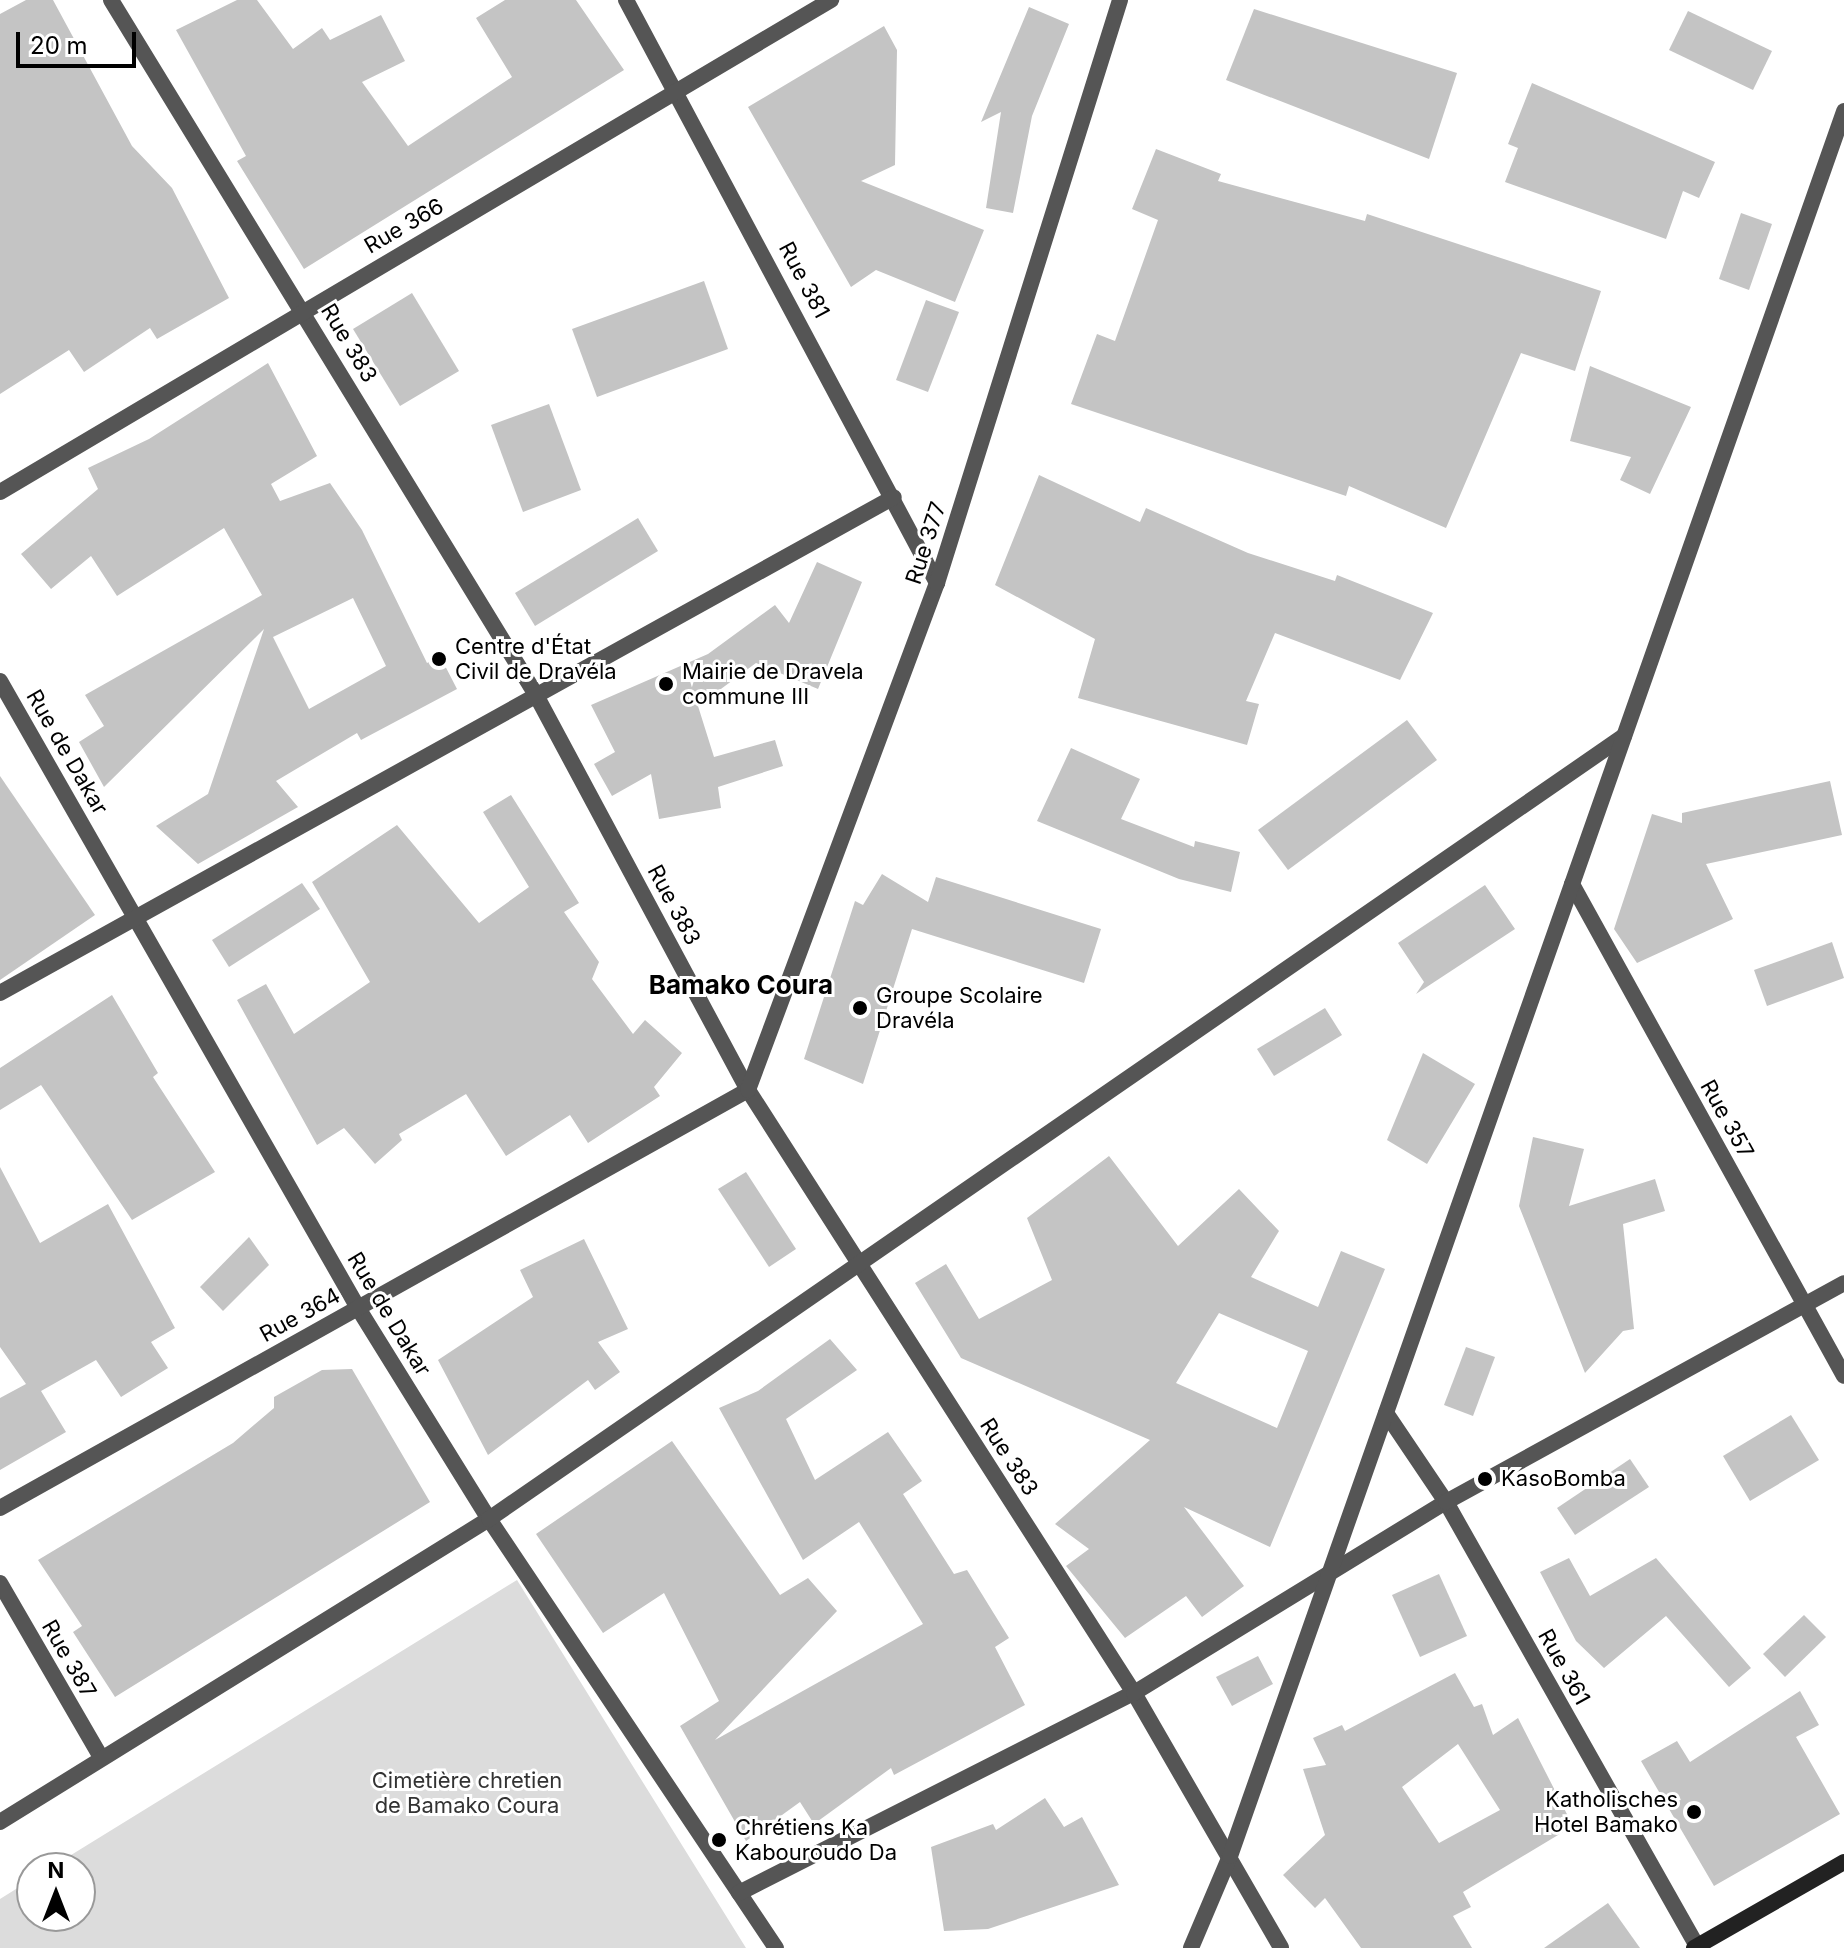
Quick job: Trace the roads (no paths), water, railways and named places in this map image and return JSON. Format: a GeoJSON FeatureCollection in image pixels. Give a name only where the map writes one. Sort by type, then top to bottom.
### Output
{"type":"FeatureCollection","features":[{"type":"Feature","properties":{"kind":"main road"},"geometry":{"type":"LineString","coordinates":[[1696,1947],[1844,1862]]}},
{"type":"Feature","properties":{"kind":"street","name":"Rue 383"},"geometry":{"type":"LineString","coordinates":[[111,0],[304,310],[536,695],[748,1090],[1134,1693],[1281,1948]]}},
{"type":"Feature","properties":{"kind":"street","name":"Rue 381"},"geometry":{"type":"LineString","coordinates":[[626,0],[680,92],[937,583]]}},
{"type":"Feature","properties":{"kind":"street","name":"Rue 366"},"geometry":{"type":"LineString","coordinates":[[0,492],[831,0]]}},
{"type":"Feature","properties":{"kind":"street","name":"Rue 377"},"geometry":{"type":"LineString","coordinates":[[748,1090],[937,583],[1120,0]]}},
{"type":"Feature","properties":{"kind":"street"},"geometry":{"type":"LineString","coordinates":[[1191,1948],[1230,1856],[1844,111]]}},
{"type":"Feature","properties":{"kind":"street"},"geometry":{"type":"LineString","coordinates":[[0,993],[894,497]]}},
{"type":"Feature","properties":{"kind":"street","name":"Rue de Dakar"},"geometry":{"type":"LineString","coordinates":[[0,681],[138,915],[358,1308],[489,1519],[776,1948]]}},
{"type":"Feature","properties":{"kind":"street"},"geometry":{"type":"LineString","coordinates":[[0,1822],[489,1519],[862,1268],[1624,736]]}},
{"type":"Feature","properties":{"kind":"street","name":"Rue 357"},"geometry":{"type":"LineString","coordinates":[[1572,884],[1844,1376]]}},
{"type":"Feature","properties":{"kind":"street","name":"Rue 364"},"geometry":{"type":"LineString","coordinates":[[0,1508],[748,1090]]}},
{"type":"Feature","properties":{"kind":"street"},"geometry":{"type":"LineString","coordinates":[[739,1893],[1134,1693],[1446,1502],[1844,1283]]}},
{"type":"Feature","properties":{"kind":"street","name":"Rue 361"},"geometry":{"type":"LineString","coordinates":[[1386,1413],[1446,1502],[1696,1947]]}},
{"type":"Feature","properties":{"kind":"street","name":"Rue 387"},"geometry":{"type":"LineString","coordinates":[[0,1583],[101,1757]]}},
{"type":"Feature","properties":{"kind":"place","name":"Centre d'État Civil de Dravéla"},"geometry":{"type":"Point","coordinates":[439,659]}},
{"type":"Feature","properties":{"kind":"place","name":"Mairie de Dravela commune III"},"geometry":{"type":"Point","coordinates":[666,684]}},
{"type":"Feature","properties":{"kind":"place","name":"Groupe Scolaire Dravéla"},"geometry":{"type":"Point","coordinates":[860,1008]}},
{"type":"Feature","properties":{"kind":"place","name":"KasoBomba"},"geometry":{"type":"Point","coordinates":[1485,1479]}},
{"type":"Feature","properties":{"kind":"place","name":"Katholisches Hotel Bamako"},"geometry":{"type":"Point","coordinates":[1694,1812]}},
{"type":"Feature","properties":{"kind":"place","name":"Chrétiens Ka Kabouroudo Da"},"geometry":{"type":"Point","coordinates":[719,1840]}},
{"type":"Feature","properties":{"kind":"district","name":"Bamako Coura"},"geometry":{"type":"Point","coordinates":[741,985]}},
{"type":"Feature","properties":{"kind":"park label","name":"Cimetière chretien de Bamako Coura"},"geometry":{"type":"Point","coordinates":[467,1792]}}]}
